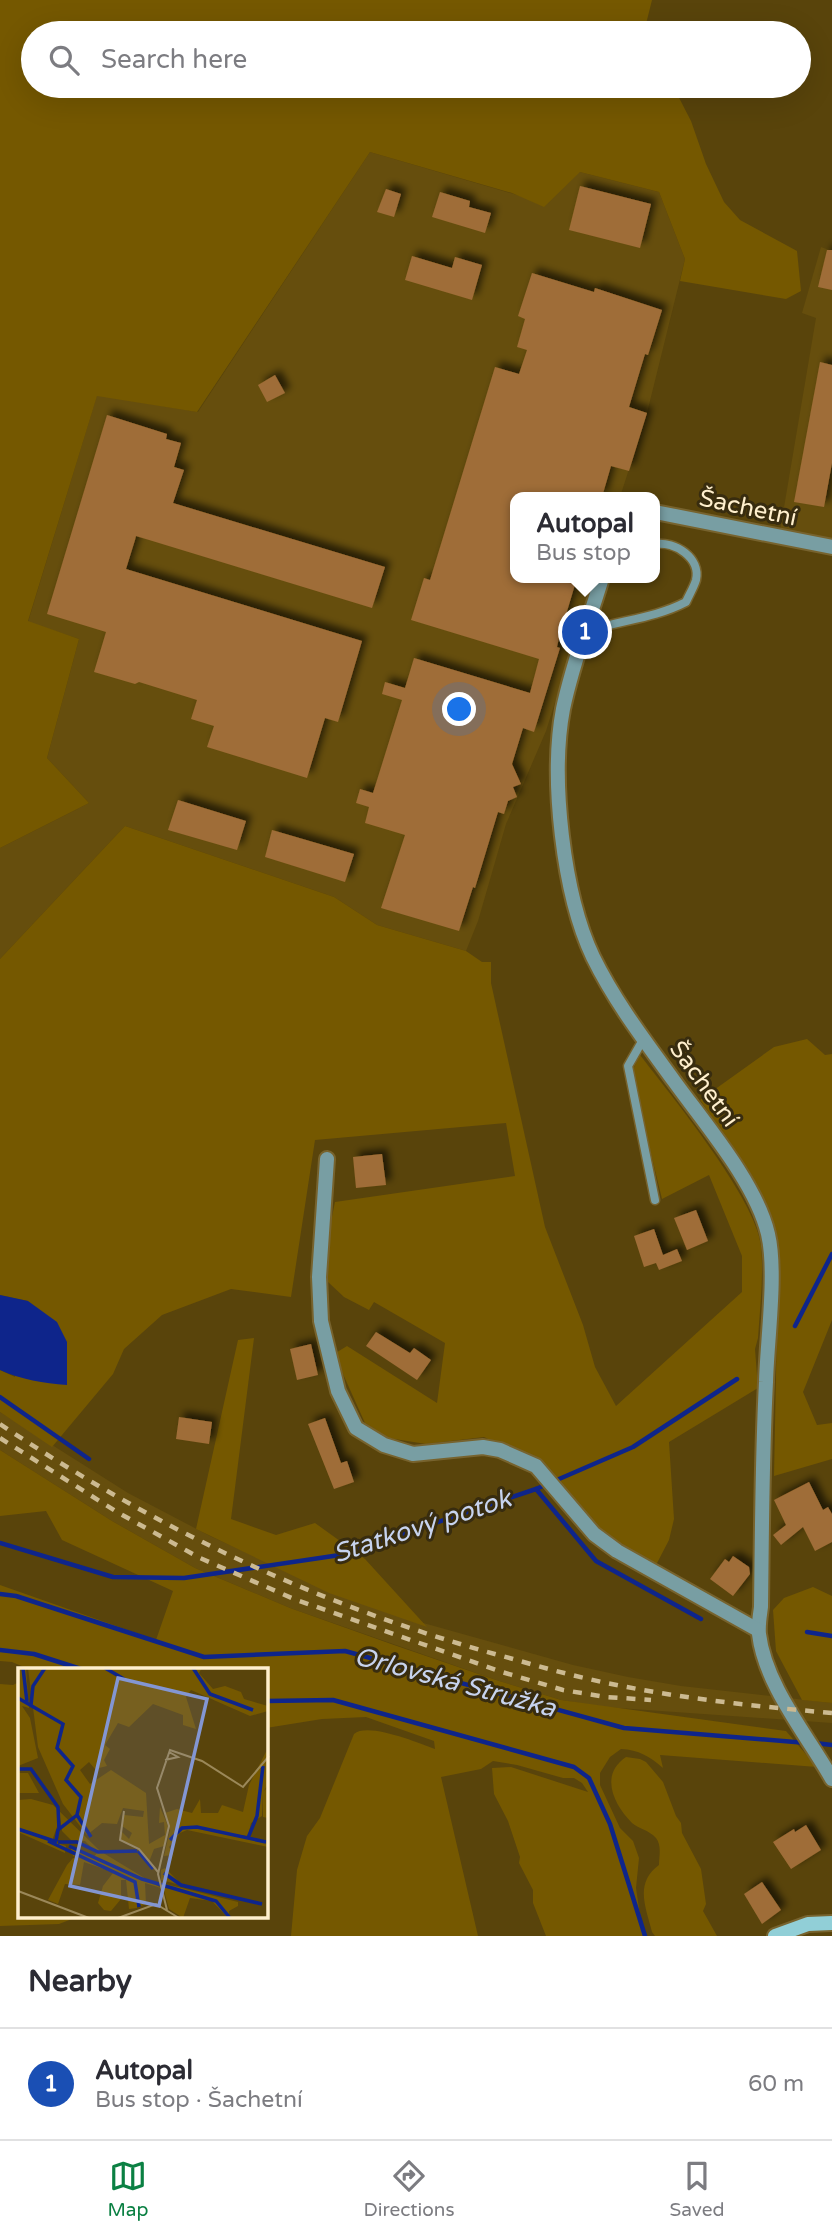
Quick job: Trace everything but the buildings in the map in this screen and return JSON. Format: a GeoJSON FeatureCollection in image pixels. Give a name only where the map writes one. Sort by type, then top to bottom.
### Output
{"type":"FeatureCollection","features":[{"type":"Feature","properties":{"kind":"main road"},"geometry":{"type":"LineString","coordinates":[[775,1936],[800,1926],[832,1923]]}},
{"type":"Feature","properties":{"kind":"street","name":"Šachetní"},"geometry":{"type":"LineString","coordinates":[[660,513],[832,548]]}},
{"type":"Feature","properties":{"kind":"street","name":"Šachetní"},"geometry":{"type":"LineString","coordinates":[[600,583],[564,709],[558,755],[560,817],[572,889],[592,954],[617,1002],[731,1161],[759,1206],[769,1236],[771,1275],[764,1408],[761,1607],[758,1630],[766,1664],[775,1684],[832,1779]]}},
{"type":"Feature","properties":{"kind":"street"},"geometry":{"type":"LineString","coordinates":[[327,1159],[319,1277],[321,1321],[338,1391],[356,1428],[384,1445],[414,1454],[484,1447],[500,1450],[536,1466],[594,1534],[617,1551],[758,1630]]}},
{"type":"Feature","properties":{"kind":"lane"},"geometry":{"type":"LineString","coordinates":[[585,632],[614,622],[646,618],[687,602],[696,578],[692,559],[680,548],[660,543]]}},
{"type":"Feature","properties":{"kind":"lane"},"geometry":{"type":"LineString","coordinates":[[644,1038],[628,1066],[655,1200]]}},
{"type":"Feature","properties":{"kind":"shaded area"},"geometry":{"type":"Polygon","coordinates":[[[0,0],[652,0],[647,21],[21,21],[21,98],[679,98],[724,202],[740,220],[797,251],[801,291],[786,299],[680,281],[685,259],[659,192],[580,172],[544,207],[512,193],[370,152],[197,412],[97,396],[28,621],[79,639],[47,758],[89,803],[0,848],[0,0]]]}},
{"type":"Feature","properties":{"kind":"shaded area"},"geometry":{"type":"Polygon","coordinates":[[[370,152],[524,197],[580,172],[659,192],[685,259],[647,413],[622,492],[510,492],[510,583],[592,583],[546,731],[506,824],[478,921],[466,951],[377,925],[334,897],[125,826],[0,959],[0,848],[89,803],[47,758],[79,639],[28,622],[97,395],[198,412],[370,152]]]}},
{"type":"Feature","properties":{"kind":"shaded area"},"geometry":{"type":"Polygon","coordinates":[[[821,247],[832,251],[832,541],[780,531],[816,318],[802,313],[821,247]]]}},
{"type":"Feature","properties":{"kind":"shaded area"},"geometry":{"type":"Polygon","coordinates":[[[125,826],[334,897],[377,925],[466,951],[482,962],[491,962],[491,983],[545,1227],[583,1325],[595,1367],[616,1406],[742,1292],[742,1256],[709,1175],[662,1199],[633,1080],[633,1069],[640,1055],[690,1120],[729,1176],[756,1226],[761,1246],[762,1268],[755,1349],[758,1388],[669,1442],[674,1519],[669,1540],[656,1565],[597,1529],[539,1464],[484,1437],[426,1444],[388,1438],[365,1423],[334,1354],[347,1346],[437,1403],[445,1343],[374,1302],[369,1310],[344,1297],[327,1281],[327,1241],[335,1202],[515,1176],[506,1123],[315,1140],[291,1297],[231,1289],[162,1315],[124,1349],[113,1374],[52,1447],[0,1412],[0,1370],[15,1377],[28,1301],[0,1295],[0,959],[125,826]]]}},
{"type":"Feature","properties":{"kind":"shaded area"},"geometry":{"type":"Polygon","coordinates":[[[807,1039],[825,1055],[832,1054],[832,1320],[803,1392],[817,1425],[832,1423],[832,1459],[774,1476],[777,1234],[766,1203],[700,1100],[774,1047],[807,1039]]]}},
{"type":"Feature","properties":{"kind":"shaded area"},"geometry":{"type":"Polygon","coordinates":[[[0,1295],[28,1301],[57,1322],[67,1342],[67,1385],[33,1380],[0,1370],[0,1295]]]}},
{"type":"Feature","properties":{"kind":"shaded area"},"geometry":{"type":"Polygon","coordinates":[[[254,1338],[231,1519],[276,1535],[315,1523],[365,1559],[427,1627],[329,1593],[196,1529],[238,1340],[254,1338]]]}},
{"type":"Feature","properties":{"kind":"shaded area"},"geometry":{"type":"Polygon","coordinates":[[[0,1412],[128,1493],[210,1536],[308,1580],[409,1619],[573,1665],[628,1677],[681,1686],[832,1703],[832,1723],[604,1707],[561,1700],[290,1608],[195,1568],[112,1521],[0,1450],[0,1412]]]}},
{"type":"Feature","properties":{"kind":"shaded area"},"geometry":{"type":"Polygon","coordinates":[[[0,1450],[112,1521],[195,1568],[290,1608],[561,1700],[786,1731],[817,1767],[660,1755],[663,1768],[644,1754],[621,1749],[610,1757],[600,1773],[600,1785],[620,1828],[633,1841],[639,1858],[636,1888],[643,1936],[546,1936],[533,1903],[533,1890],[519,1863],[520,1857],[508,1821],[494,1794],[492,1768],[511,1767],[588,1792],[582,1783],[574,1778],[563,1778],[493,1761],[481,1769],[441,1777],[478,1936],[291,1936],[297,1870],[307,1836],[320,1818],[354,1734],[370,1730],[381,1732],[435,1749],[434,1741],[366,1717],[322,1719],[268,1728],[268,1668],[26,1668],[12,1662],[0,1661],[0,1585],[156,1640],[173,1591],[62,1540],[46,1511],[0,1516],[0,1450]]]}},
{"type":"Feature","properties":{"kind":"shaded area"},"geometry":{"type":"Polygon","coordinates":[[[813,1587],[832,1596],[832,1703],[802,1700],[776,1651],[773,1610],[784,1598],[813,1587]]]}},
{"type":"Feature","properties":{"kind":"shaded area"},"geometry":{"type":"Polygon","coordinates":[[[18,1682],[18,1918],[74,1918],[59,1924],[0,1926],[0,1684],[18,1682]]]}},
{"type":"Feature","properties":{"kind":"shaded area"},"geometry":{"type":"Polygon","coordinates":[[[626,1757],[646,1762],[663,1782],[681,1823],[682,1833],[701,1869],[706,1904],[703,1911],[717,1936],[655,1936],[652,1932],[644,1888],[651,1872],[659,1865],[660,1848],[656,1838],[625,1816],[615,1799],[611,1781],[613,1772],[626,1757]]]}},
{"type":"Feature","properties":{"kind":"waterway","name":"Statkový potok"},"geometry":{"type":"LineString","coordinates":[[795,1326],[832,1254]]}},
{"type":"Feature","properties":{"kind":"waterway","name":"Statkový potok"},"geometry":{"type":"LineString","coordinates":[[0,1543],[113,1577],[184,1578],[340,1555],[536,1489],[633,1447],[737,1379]]}},
{"type":"Feature","properties":{"kind":"waterway"},"geometry":{"type":"LineString","coordinates":[[0,1397],[89,1459]]}},
{"type":"Feature","properties":{"kind":"waterway"},"geometry":{"type":"LineString","coordinates":[[536,1489],[596,1561],[701,1619]]}},
{"type":"Feature","properties":{"kind":"waterway","name":"Orlovská Stružka"},"geometry":{"type":"LineString","coordinates":[[0,1594],[16,1596],[204,1657],[345,1651],[624,1728],[807,1743]]}},
{"type":"Feature","properties":{"kind":"waterway"},"geometry":{"type":"LineString","coordinates":[[807,1632],[832,1636]]}},
{"type":"Feature","properties":{"kind":"waterway"},"geometry":{"type":"LineString","coordinates":[[0,1650],[34,1654],[78,1668]]}},
{"type":"Feature","properties":{"kind":"waterway"},"geometry":{"type":"LineString","coordinates":[[268,1701],[333,1700],[574,1767],[589,1778],[610,1824],[645,1936]]}},
{"type":"Feature","properties":{"kind":"waterway","name":"Orlovská Stružka"},"geometry":{"type":"LineString","coordinates":[[815,1743],[832,1745]]}},
{"type":"Feature","properties":{"kind":"railway"},"geometry":{"type":"LineString","coordinates":[[0,1424],[61,1463],[184,1533],[311,1591],[377,1616],[444,1639],[598,1681],[703,1699],[832,1713]]}},
{"type":"Feature","properties":{"kind":"railway"},"geometry":{"type":"LineString","coordinates":[[0,1438],[117,1512],[200,1558],[294,1599],[502,1672],[563,1690],[606,1697],[651,1700]]}},
{"type":"Feature","properties":{"kind":"place","name":"Autopal"},"geometry":{"type":"Point","coordinates":[585,632]}}]}
